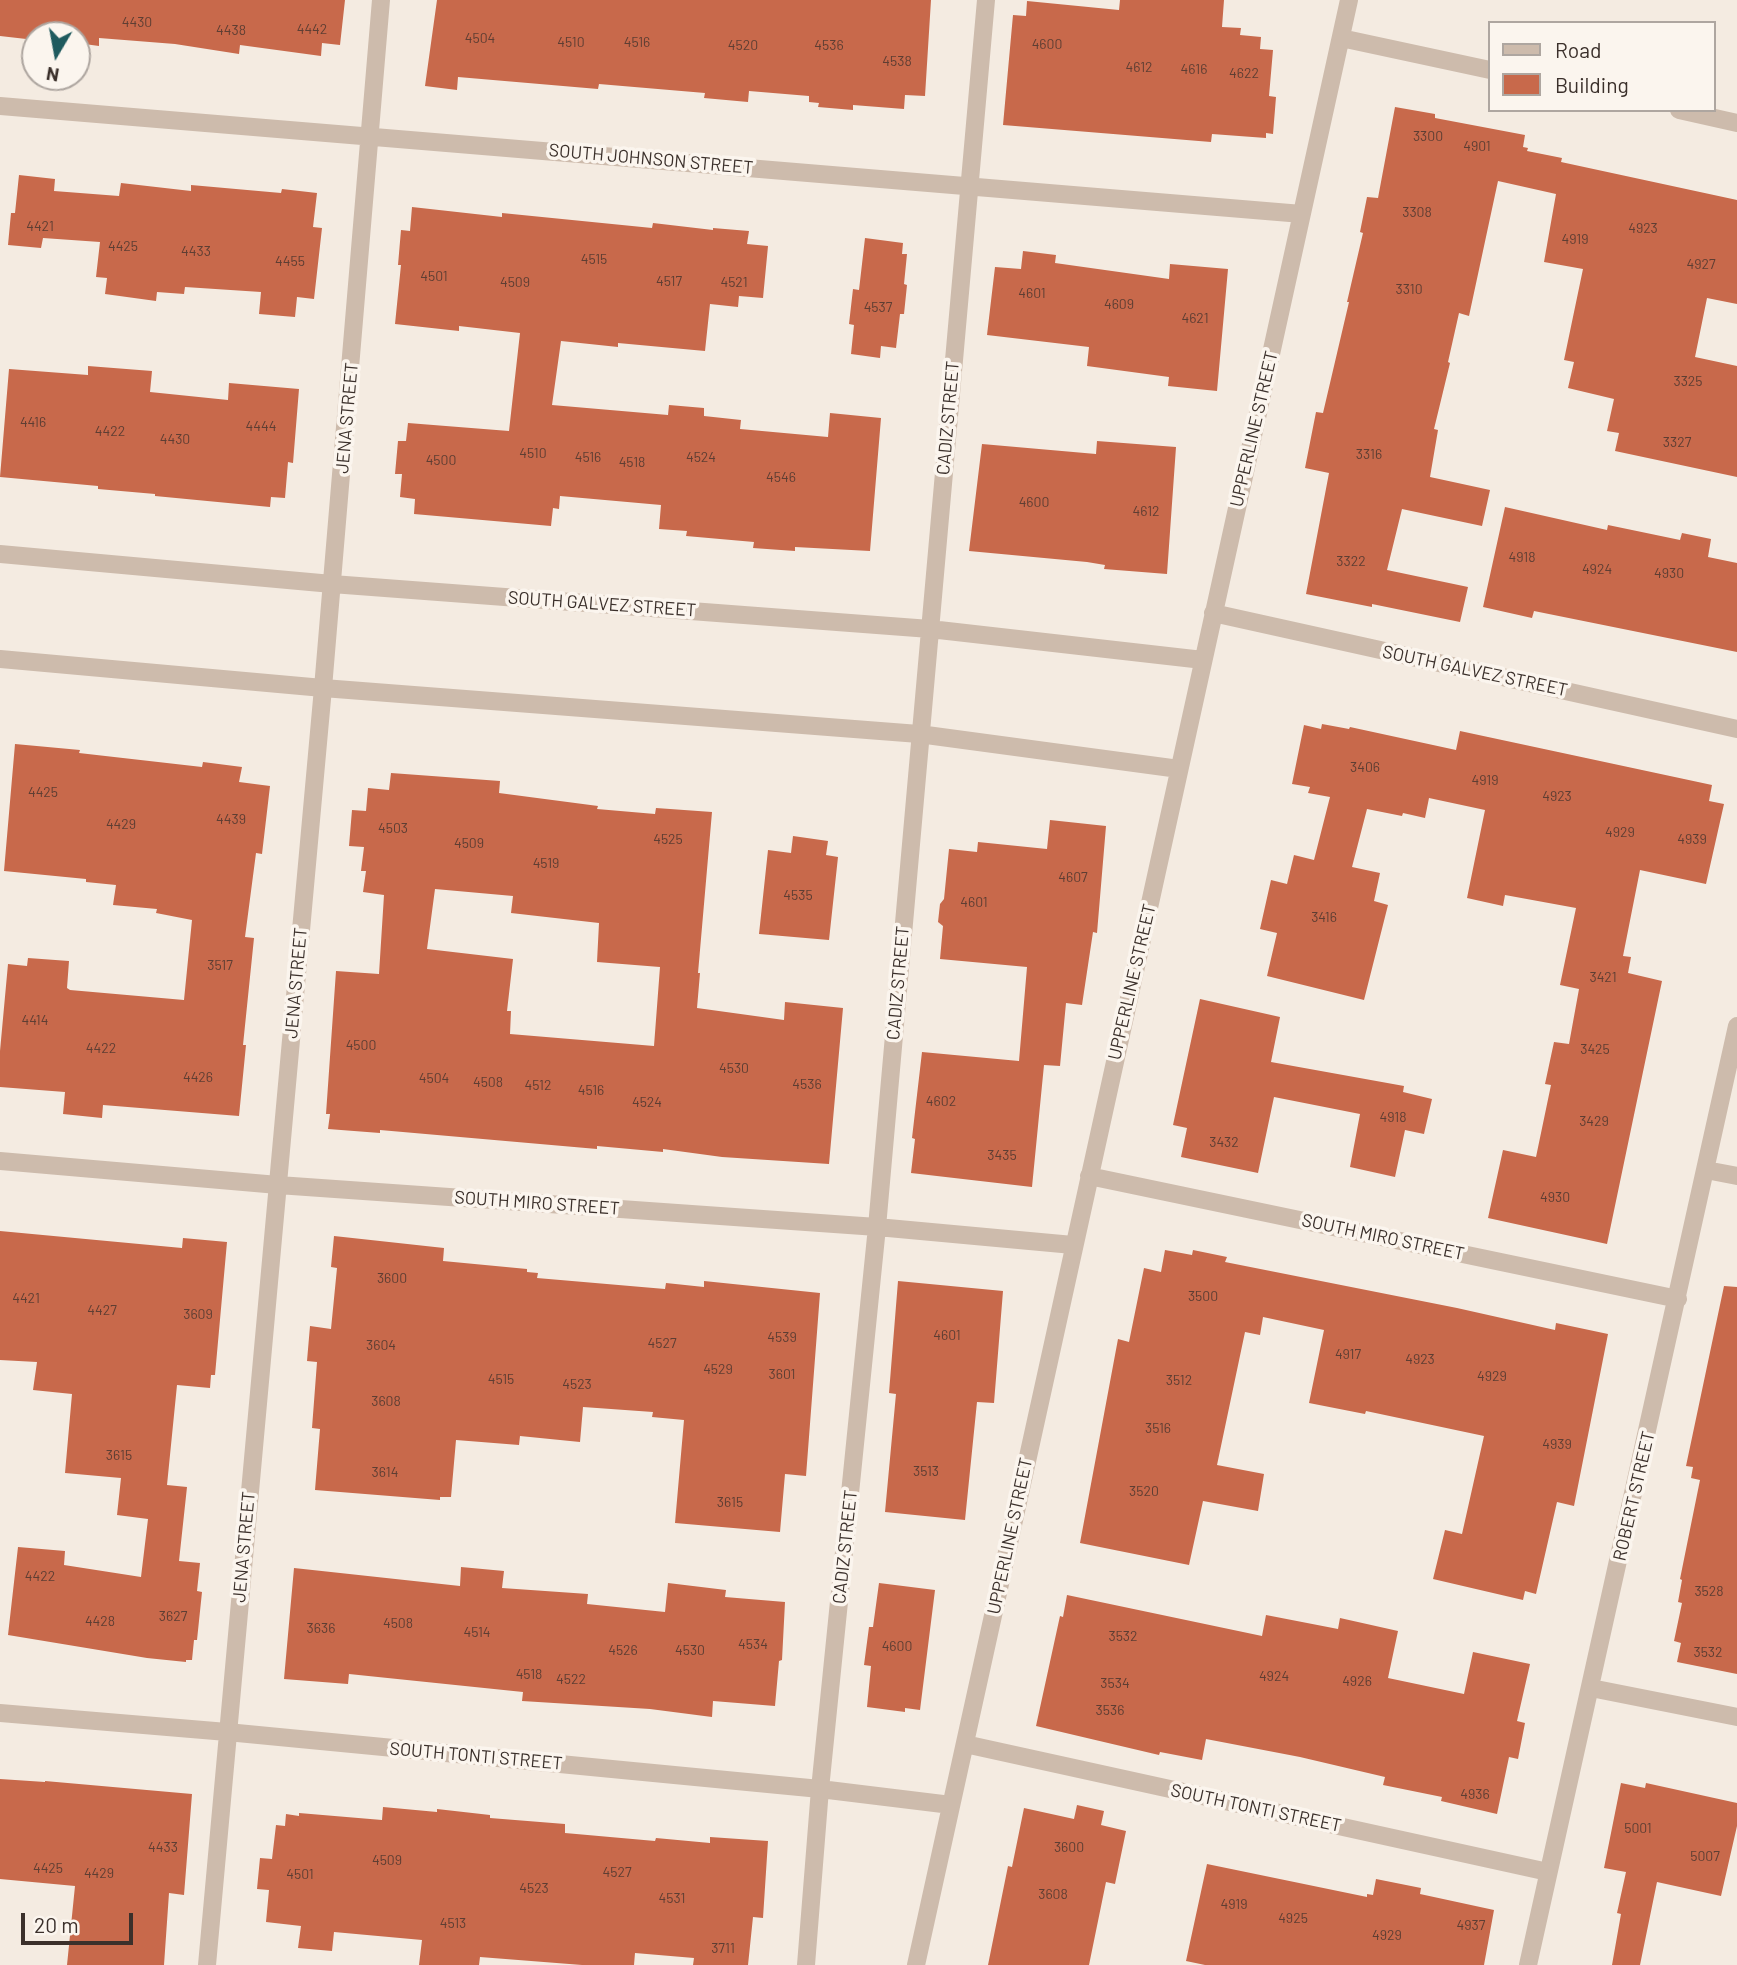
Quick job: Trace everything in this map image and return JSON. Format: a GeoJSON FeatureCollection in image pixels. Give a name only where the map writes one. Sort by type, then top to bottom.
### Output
{"type":"FeatureCollection","features":[{"type":"Feature","properties":{"kind":"street","name":"JENA STREET"},"geometry":{"type":"LineString","coordinates":[[206,1965],[323,688],[381,0]]}},
{"type":"Feature","properties":{"kind":"street","name":"CADIZ STREET"},"geometry":{"type":"LineString","coordinates":[[806,1965],[820,1789],[877,1227],[986,0]]}},
{"type":"Feature","properties":{"kind":"street","name":"UPPERLINE STREET"},"geometry":{"type":"LineString","coordinates":[[916,1965],[1349,0]]}},
{"type":"Feature","properties":{"kind":"street"},"geometry":{"type":"LineString","coordinates":[[1341,38],[1488,70]]}},
{"type":"Feature","properties":{"kind":"street","name":"SOUTH JOHNSON STREET"},"geometry":{"type":"LineString","coordinates":[[0,106],[1302,214]]}},
{"type":"Feature","properties":{"kind":"street"},"geometry":{"type":"LineString","coordinates":[[1688,112],[1737,123]]}},
{"type":"Feature","properties":{"kind":"street","name":"SOUTH GALVEZ STREET"},"geometry":{"type":"LineString","coordinates":[[0,554],[332,584],[930,629],[1203,660]]}},
{"type":"Feature","properties":{"kind":"street","name":"SOUTH GALVEZ STREET"},"geometry":{"type":"LineString","coordinates":[[1213,613],[1737,729]]}},
{"type":"Feature","properties":{"kind":"street"},"geometry":{"type":"LineString","coordinates":[[0,659],[323,688],[919,734],[1179,768]]}},
{"type":"Feature","properties":{"kind":"street","name":"ROBERT STREET"},"geometry":{"type":"LineString","coordinates":[[1528,1965],[1737,1026]]}},
{"type":"Feature","properties":{"kind":"street","name":"SOUTH MIRO STREET"},"geometry":{"type":"LineString","coordinates":[[0,1161],[278,1185],[877,1227],[1073,1245]]}},
{"type":"Feature","properties":{"kind":"street"},"geometry":{"type":"LineString","coordinates":[[1706,1170],[1737,1176]]}},
{"type":"Feature","properties":{"kind":"street","name":"SOUTH MIRO STREET"},"geometry":{"type":"LineString","coordinates":[[1089,1176],[1678,1299]]}},
{"type":"Feature","properties":{"kind":"street"},"geometry":{"type":"LineString","coordinates":[[1591,1688],[1737,1717]]}},
{"type":"Feature","properties":{"kind":"street","name":"SOUTH TONTI STREET"},"geometry":{"type":"LineString","coordinates":[[0,1713],[820,1789],[951,1805]]}},
{"type":"Feature","properties":{"kind":"street","name":"SOUTH TONTI STREET"},"geometry":{"type":"LineString","coordinates":[[965,1744],[1548,1872]]}},
{"type":"Feature","properties":{"kind":"building"},"geometry":{"type":"Polygon","coordinates":[[[0,0],[345,0],[340,45],[322,43],[321,56],[240,45],[239,54],[175,44],[99,38],[99,46],[91,45],[91,21],[21,21],[21,38],[0,36],[0,0]]]}},
{"type":"Feature","properties":{"kind":"building"},"geometry":{"type":"Polygon","coordinates":[[[437,0],[931,0],[925,96],[905,95],[904,109],[853,105],[853,110],[818,107],[819,103],[809,102],[809,96],[749,91],[748,102],[704,98],[705,93],[599,84],[598,89],[458,77],[457,90],[425,86],[437,0]]]}},
{"type":"Feature","properties":{"kind":"building"},"geometry":{"type":"Polygon","coordinates":[[[1120,0],[1224,0],[1222,27],[1241,28],[1240,35],[1261,37],[1260,49],[1273,50],[1269,96],[1276,97],[1273,134],[1266,133],[1266,138],[1212,134],[1211,142],[1003,125],[1013,15],[1026,16],[1027,1],[1119,10],[1120,0]]]}},
{"type":"Feature","properties":{"kind":"building"},"geometry":{"type":"Polygon","coordinates":[[[1395,107],[1435,114],[1435,118],[1525,135],[1523,147],[1528,148],[1527,151],[1562,158],[1561,162],[1737,200],[1737,304],[1707,298],[1695,357],[1737,366],[1737,477],[1615,451],[1619,433],[1607,431],[1614,399],[1568,388],[1574,362],[1564,360],[1583,269],[1544,262],[1556,194],[1498,181],[1469,316],[1459,313],[1434,429],[1438,430],[1430,477],[1490,490],[1482,526],[1402,509],[1387,570],[1468,587],[1460,622],[1306,594],[1329,473],[1305,468],[1316,412],[1323,413],[1349,302],[1363,233],[1360,232],[1367,197],[1378,198],[1395,107]]]}},
{"type":"Feature","properties":{"kind":"building"},"geometry":{"type":"Polygon","coordinates":[[[19,175],[55,179],[54,191],[119,196],[121,183],[191,191],[191,185],[281,193],[282,189],[317,193],[313,227],[322,228],[314,299],[297,297],[295,317],[259,314],[261,292],[185,287],[184,294],[157,292],[156,301],[105,294],[107,278],[96,277],[100,242],[43,238],[41,248],[8,245],[19,175]]]}},
{"type":"Feature","properties":{"kind":"building"},"geometry":{"type":"Polygon","coordinates":[[[412,207],[502,217],[502,213],[652,228],[653,223],[749,231],[747,244],[768,246],[763,298],[739,296],[738,307],[710,304],[705,351],[561,341],[552,405],[668,415],[669,405],[704,408],[704,416],[741,420],[740,429],[828,437],[830,413],[881,418],[870,551],[753,548],[754,542],[686,536],[687,531],[659,529],[661,505],[560,496],[559,509],[553,508],[551,526],[414,514],[415,499],[400,497],[402,474],[395,474],[398,441],[406,441],[408,423],[509,431],[520,333],[459,326],[459,331],[395,324],[401,265],[398,265],[401,230],[410,231],[412,207]]]}},
{"type":"Feature","properties":{"kind":"building"},"geometry":{"type":"Polygon","coordinates":[[[865,238],[903,243],[902,254],[907,254],[904,314],[900,314],[896,348],[881,346],[880,358],[851,354],[854,325],[849,324],[853,289],[859,290],[865,238]]]}},
{"type":"Feature","properties":{"kind":"building"},"geometry":{"type":"Polygon","coordinates":[[[1023,251],[1056,255],[1055,263],[1169,279],[1170,264],[1228,269],[1217,391],[1168,386],[1169,377],[1087,366],[1089,347],[987,335],[995,267],[1021,269],[1023,251]]]}},
{"type":"Feature","properties":{"kind":"building"},"geometry":{"type":"Polygon","coordinates":[[[88,366],[152,371],[150,392],[228,400],[229,383],[299,389],[293,463],[288,462],[285,498],[271,497],[270,507],[0,477],[9,369],[88,375],[88,366]]]}},
{"type":"Feature","properties":{"kind":"building"},"geometry":{"type":"Polygon","coordinates":[[[1097,441],[1176,447],[1167,574],[1104,569],[1105,565],[1087,562],[969,551],[982,444],[1096,454],[1097,441]]]}},
{"type":"Feature","properties":{"kind":"building"},"geometry":{"type":"Polygon","coordinates":[[[1505,507],[1607,530],[1608,525],[1680,540],[1682,533],[1711,539],[1708,557],[1737,563],[1737,652],[1534,611],[1532,618],[1483,607],[1505,507]]]}},
{"type":"Feature","properties":{"kind":"building"},"geometry":{"type":"Polygon","coordinates":[[[1322,724],[1350,727],[1456,750],[1460,731],[1712,785],[1709,801],[1724,804],[1706,884],[1640,870],[1623,956],[1631,957],[1628,973],[1662,981],[1607,1244],[1488,1218],[1503,1150],[1536,1157],[1551,1085],[1545,1084],[1554,1042],[1569,1044],[1579,989],[1560,985],[1576,908],[1505,895],[1503,906],[1467,898],[1485,810],[1429,798],[1425,818],[1367,809],[1352,867],[1380,873],[1374,901],[1388,905],[1364,1000],[1267,976],[1277,933],[1260,929],[1271,880],[1287,884],[1294,855],[1314,860],[1330,797],[1308,793],[1310,787],[1292,784],[1304,725],[1321,729],[1322,724]]]}},
{"type":"Feature","properties":{"kind":"building"},"geometry":{"type":"Polygon","coordinates":[[[15,744],[202,767],[203,762],[242,767],[239,782],[270,786],[262,854],[256,853],[245,937],[254,938],[239,1116],[103,1105],[102,1118],[63,1114],[65,1092],[0,1087],[0,1051],[8,964],[27,966],[28,958],[69,961],[67,988],[70,990],[184,1000],[192,920],[156,913],[157,909],[113,905],[116,885],[86,882],[86,879],[4,871],[15,744]]]}},
{"type":"Feature","properties":{"kind":"building"},"geometry":{"type":"Polygon","coordinates":[[[391,773],[500,781],[499,793],[598,806],[597,809],[655,814],[656,808],[712,812],[697,1008],[784,1020],[785,1002],[843,1008],[829,1164],[722,1157],[663,1149],[663,1152],[597,1146],[597,1149],[380,1130],[380,1133],[328,1129],[330,1114],[326,1114],[336,971],[379,974],[384,895],[363,892],[366,871],[361,871],[364,847],[349,846],[352,810],[366,811],[368,788],[389,790],[391,773]],[[435,889],[427,949],[513,959],[507,1011],[511,1011],[510,1034],[654,1046],[660,967],[597,962],[599,923],[511,913],[513,896],[435,889]]]}},
{"type":"Feature","properties":{"kind":"building"},"geometry":{"type":"Polygon","coordinates":[[[1050,820],[1106,826],[1097,933],[1093,932],[1082,1005],[1066,1003],[1060,1066],[1044,1065],[1032,1187],[911,1173],[915,1139],[912,1138],[922,1052],[1019,1061],[1027,967],[940,959],[943,926],[938,922],[940,904],[944,899],[949,849],[977,852],[978,842],[1047,849],[1050,820]]]}},
{"type":"Feature","properties":{"kind":"building"},"geometry":{"type":"Polygon","coordinates":[[[793,836],[828,841],[826,855],[838,857],[829,940],[759,934],[768,850],[791,853],[793,836]]]}},
{"type":"Feature","properties":{"kind":"building"},"geometry":{"type":"Polygon","coordinates":[[[1200,999],[1280,1017],[1271,1062],[1404,1086],[1403,1092],[1432,1099],[1424,1134],[1405,1130],[1395,1177],[1350,1167],[1360,1114],[1274,1097],[1258,1173],[1181,1157],[1187,1128],[1173,1125],[1200,999]]]}},
{"type":"Feature","properties":{"kind":"building"},"geometry":{"type":"Polygon","coordinates":[[[0,1231],[182,1248],[183,1238],[227,1242],[215,1375],[211,1375],[210,1388],[177,1385],[167,1485],[187,1487],[179,1561],[200,1563],[197,1591],[202,1592],[192,1660],[186,1662],[147,1658],[8,1635],[18,1547],[65,1551],[64,1565],[141,1577],[148,1519],[117,1515],[121,1478],[65,1473],[72,1394],[33,1390],[37,1362],[0,1360],[0,1231]]]}},
{"type":"Feature","properties":{"kind":"building"},"geometry":{"type":"Polygon","coordinates":[[[334,1236],[444,1248],[443,1261],[527,1269],[527,1272],[538,1273],[537,1278],[665,1289],[666,1283],[704,1287],[704,1281],[820,1293],[806,1476],[785,1474],[780,1532],[675,1523],[684,1420],[652,1417],[653,1412],[583,1407],[580,1442],[520,1436],[519,1445],[456,1440],[451,1497],[440,1497],[440,1500],[315,1490],[320,1429],[312,1428],[317,1362],[307,1361],[310,1326],[331,1329],[337,1268],[331,1267],[334,1236]]]}},
{"type":"Feature","properties":{"kind":"building"},"geometry":{"type":"Polygon","coordinates":[[[1165,1250],[1192,1255],[1193,1250],[1227,1257],[1225,1262],[1555,1330],[1556,1323],[1608,1334],[1574,1506],[1557,1502],[1536,1594],[1525,1591],[1523,1600],[1433,1579],[1445,1530],[1462,1534],[1484,1436],[1366,1411],[1365,1414],[1309,1403],[1324,1330],[1263,1317],[1260,1335],[1245,1332],[1217,1465],[1264,1474],[1258,1511],[1203,1501],[1189,1565],[1080,1543],[1118,1339],[1129,1342],[1144,1268],[1161,1272],[1165,1250]]]}},
{"type":"Feature","properties":{"kind":"building"},"geometry":{"type":"Polygon","coordinates":[[[898,1281],[1003,1291],[994,1403],[977,1402],[965,1520],[885,1512],[896,1394],[889,1393],[898,1281]]]}},
{"type":"Feature","properties":{"kind":"building"},"geometry":{"type":"Polygon","coordinates":[[[1724,1286],[1737,1287],[1737,1674],[1677,1662],[1681,1643],[1674,1641],[1682,1603],[1678,1602],[1680,1579],[1700,1480],[1691,1478],[1693,1467],[1686,1466],[1724,1286]]]}},
{"type":"Feature","properties":{"kind":"building"},"geometry":{"type":"Polygon","coordinates":[[[461,1567],[504,1571],[502,1588],[588,1594],[587,1604],[665,1612],[668,1583],[726,1590],[725,1597],[785,1602],[782,1660],[779,1661],[775,1706],[713,1701],[712,1717],[650,1709],[522,1701],[523,1692],[349,1674],[348,1684],[284,1679],[294,1568],[460,1586],[461,1567]]]}},
{"type":"Feature","properties":{"kind":"building"},"geometry":{"type":"Polygon","coordinates":[[[879,1583],[935,1590],[920,1710],[905,1708],[905,1712],[867,1707],[871,1666],[864,1665],[879,1583]]]}},
{"type":"Feature","properties":{"kind":"building"},"geometry":{"type":"Polygon","coordinates":[[[1067,1595],[1262,1636],[1266,1615],[1338,1629],[1340,1618],[1398,1631],[1388,1678],[1464,1694],[1473,1652],[1530,1664],[1517,1721],[1525,1723],[1518,1759],[1509,1757],[1497,1814],[1441,1801],[1442,1797],[1383,1785],[1385,1777],[1206,1739],[1202,1760],[1160,1752],[1159,1755],[1036,1726],[1067,1595]]]}},
{"type":"Feature","properties":{"kind":"building"},"geometry":{"type":"Polygon","coordinates":[[[0,1779],[192,1794],[184,1895],[169,1893],[164,1965],[67,1965],[75,1886],[0,1879],[0,1779]]]}},
{"type":"Feature","properties":{"kind":"building"},"geometry":{"type":"Polygon","coordinates":[[[1621,1783],[1645,1788],[1646,1783],[1737,1803],[1737,1826],[1721,1896],[1657,1882],[1640,1965],[1612,1965],[1621,1914],[1617,1913],[1626,1872],[1604,1868],[1621,1783]]]}},
{"type":"Feature","properties":{"kind":"building"},"geometry":{"type":"Polygon","coordinates":[[[1077,1805],[1104,1811],[1101,1825],[1126,1831],[1115,1884],[1106,1882],[1089,1965],[988,1965],[1008,1866],[1012,1867],[1024,1808],[1074,1819],[1077,1805]]]}},
{"type":"Feature","properties":{"kind":"building"},"geometry":{"type":"Polygon","coordinates":[[[383,1807],[437,1812],[437,1809],[490,1815],[490,1818],[565,1824],[565,1833],[655,1841],[656,1838],[710,1843],[710,1837],[768,1841],[763,1918],[753,1917],[748,1965],[693,1965],[694,1958],[635,1953],[634,1965],[582,1965],[480,1957],[479,1965],[419,1965],[422,1940],[334,1932],[332,1951],[298,1948],[301,1926],[266,1922],[269,1890],[257,1889],[260,1858],[272,1859],[276,1825],[285,1826],[286,1814],[299,1816],[299,1813],[382,1820],[383,1807]]]}},
{"type":"Feature","properties":{"kind":"building"},"geometry":{"type":"Polygon","coordinates":[[[1207,1864],[1367,1897],[1367,1894],[1373,1895],[1376,1879],[1421,1888],[1420,1894],[1494,1910],[1484,1965],[1205,1965],[1186,1961],[1207,1864]]]}}]}
